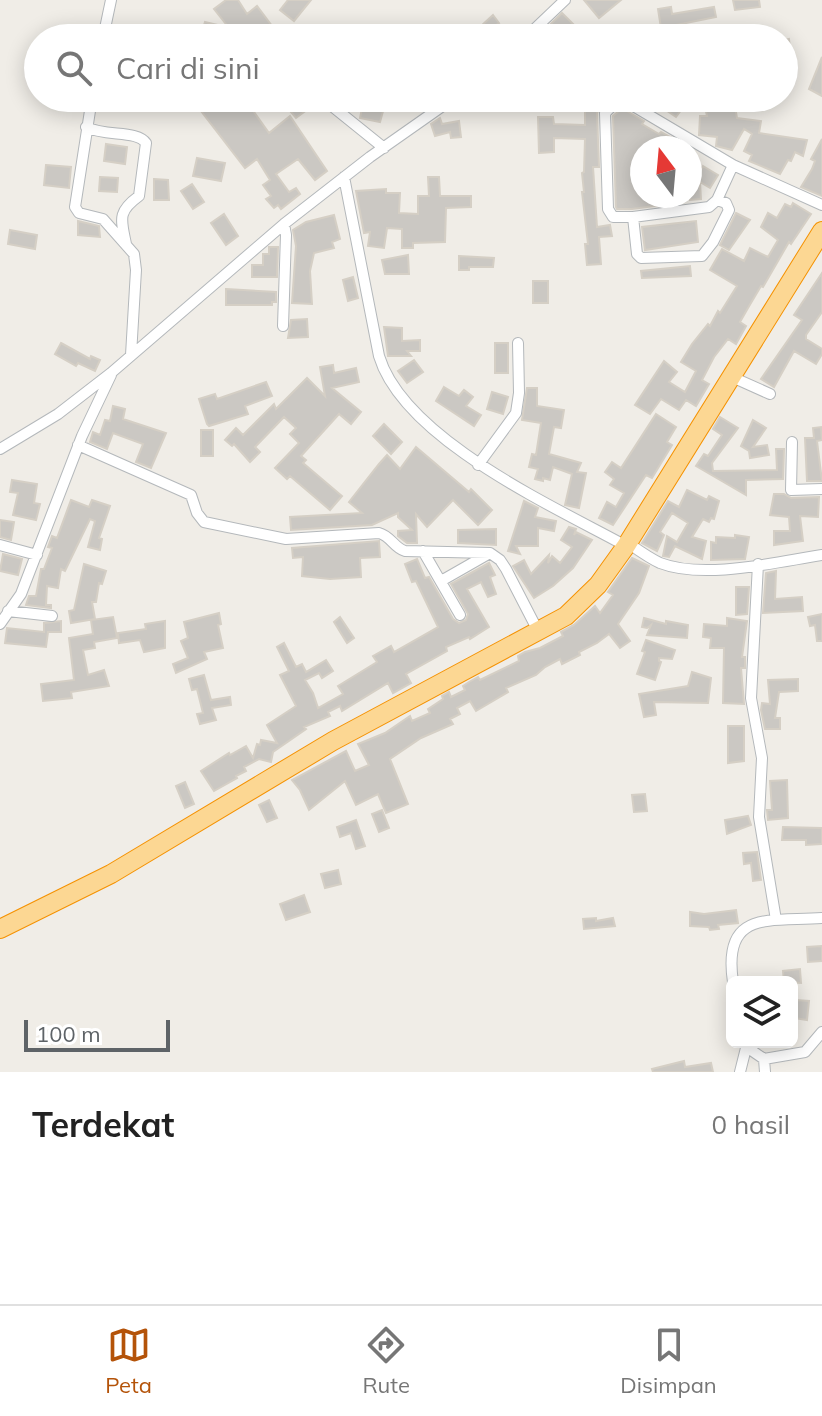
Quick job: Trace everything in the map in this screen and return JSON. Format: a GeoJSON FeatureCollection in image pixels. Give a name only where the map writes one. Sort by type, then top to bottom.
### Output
{"type":"FeatureCollection","features":[{"type":"Feature","properties":{"kind":"highway"},"geometry":{"type":"LineString","coordinates":[[0,929],[111,874],[333,741],[566,616],[582,603],[627,544],[822,231]]}},
{"type":"Feature","properties":{"kind":"street"},"geometry":{"type":"LineString","coordinates":[[106,24],[111,0]]}},
{"type":"Feature","properties":{"kind":"street"},"geometry":{"type":"LineString","coordinates":[[542,24],[565,0]]}},
{"type":"Feature","properties":{"kind":"street"},"geometry":{"type":"LineString","coordinates":[[89,112],[75,207],[79,213],[103,219],[136,260],[131,355]]}},
{"type":"Feature","properties":{"kind":"street"},"geometry":{"type":"LineString","coordinates":[[339,112],[384,148]]}},
{"type":"Feature","properties":{"kind":"street"},"geometry":{"type":"LineString","coordinates":[[0,449],[58,414],[111,373],[284,224],[434,112]]}},
{"type":"Feature","properties":{"kind":"street"},"geometry":{"type":"LineString","coordinates":[[606,112],[608,209],[613,217],[703,209],[717,200],[733,165]]}},
{"type":"Feature","properties":{"kind":"street"},"geometry":{"type":"LineString","coordinates":[[644,112],[733,165],[822,205]]}},
{"type":"Feature","properties":{"kind":"street"},"geometry":{"type":"LineString","coordinates":[[86,127],[101,134],[136,135],[146,143],[139,196],[125,205],[122,211],[126,244]]}},
{"type":"Feature","properties":{"kind":"street"},"geometry":{"type":"LineString","coordinates":[[344,177],[385,377],[407,405],[478,465],[658,562],[671,566],[728,568],[822,555]]}},
{"type":"Feature","properties":{"kind":"street"},"geometry":{"type":"LineString","coordinates":[[633,217],[637,254],[641,258],[702,256],[729,210],[726,203],[717,200]]}},
{"type":"Feature","properties":{"kind":"street"},"geometry":{"type":"LineString","coordinates":[[283,326],[284,224]]}},
{"type":"Feature","properties":{"kind":"street"},"geometry":{"type":"LineString","coordinates":[[478,465],[516,413],[519,393],[518,343]]}},
{"type":"Feature","properties":{"kind":"street"},"geometry":{"type":"LineString","coordinates":[[0,624],[21,594],[78,445],[111,373]]}},
{"type":"Feature","properties":{"kind":"street"},"geometry":{"type":"LineString","coordinates":[[732,377],[770,394]]}},
{"type":"Feature","properties":{"kind":"street"},"geometry":{"type":"LineString","coordinates":[[792,442],[791,490],[822,489]]}},
{"type":"Feature","properties":{"kind":"street"},"geometry":{"type":"LineString","coordinates":[[78,445],[191,495],[197,513],[204,522],[286,539],[379,533],[386,535],[400,550],[490,553],[506,569],[537,629]]}},
{"type":"Feature","properties":{"kind":"street"},"geometry":{"type":"LineString","coordinates":[[0,545],[37,555]]}},
{"type":"Feature","properties":{"kind":"street"},"geometry":{"type":"LineString","coordinates":[[423,551],[460,615]]}},
{"type":"Feature","properties":{"kind":"street"},"geometry":{"type":"LineString","coordinates":[[441,581],[490,553]]}},
{"type":"Feature","properties":{"kind":"street"},"geometry":{"type":"LineString","coordinates":[[758,564],[751,698],[762,758],[759,817],[776,920]]}},
{"type":"Feature","properties":{"kind":"street"},"geometry":{"type":"LineString","coordinates":[[8,611],[52,616]]}},
{"type":"Feature","properties":{"kind":"street"},"geometry":{"type":"LineString","coordinates":[[733,976],[731,954],[738,933],[753,923],[822,918]]}},
{"type":"Feature","properties":{"kind":"street"},"geometry":{"type":"LineString","coordinates":[[764,1059],[805,1052],[822,1032]]}},
{"type":"Feature","properties":{"kind":"street"},"geometry":{"type":"LineString","coordinates":[[740,1072],[746,1048]]}},
{"type":"Feature","properties":{"kind":"street"},"geometry":{"type":"LineString","coordinates":[[751,1048],[764,1059],[765,1072]]}},
{"type":"Feature","properties":{"kind":"building"},"geometry":{"type":"Polygon","coordinates":[[[226,0],[238,0],[247,14],[257,6],[270,24],[226,24],[214,9],[226,0]]]}},
{"type":"Feature","properties":{"kind":"building"},"geometry":{"type":"Polygon","coordinates":[[[288,0],[311,0],[294,21],[280,10],[288,0]]]}},
{"type":"Feature","properties":{"kind":"building"},"geometry":{"type":"Polygon","coordinates":[[[584,0],[621,0],[599,18],[584,0]]]}},
{"type":"Feature","properties":{"kind":"building"},"geometry":{"type":"Polygon","coordinates":[[[733,0],[759,0],[760,7],[735,10],[733,0]]]}},
{"type":"Feature","properties":{"kind":"building"},"geometry":{"type":"Polygon","coordinates":[[[671,7],[672,14],[714,7],[716,17],[681,24],[660,24],[658,9],[671,7]]]}},
{"type":"Feature","properties":{"kind":"building"},"geometry":{"type":"Polygon","coordinates":[[[562,13],[573,24],[551,24],[562,13]]]}},
{"type":"Feature","properties":{"kind":"building"},"geometry":{"type":"Polygon","coordinates":[[[493,15],[499,23],[498,24],[483,24],[493,15]]]}},
{"type":"Feature","properties":{"kind":"building"},"geometry":{"type":"Polygon","coordinates":[[[822,57],[822,96],[809,89],[822,57]]]}},
{"type":"Feature","properties":{"kind":"building"},"geometry":{"type":"Polygon","coordinates":[[[202,112],[254,112],[269,133],[290,116],[327,171],[315,180],[298,159],[276,174],[289,192],[296,188],[300,194],[281,209],[278,205],[274,208],[266,199],[271,196],[263,185],[270,180],[257,159],[245,168],[202,112]]]}},
{"type":"Feature","properties":{"kind":"building"},"geometry":{"type":"Polygon","coordinates":[[[361,112],[383,112],[380,122],[360,118],[361,112]]]}},
{"type":"Feature","properties":{"kind":"building"},"geometry":{"type":"Polygon","coordinates":[[[585,112],[597,112],[599,167],[593,167],[597,227],[610,225],[612,236],[599,237],[601,264],[587,265],[585,244],[588,244],[582,192],[585,139],[554,138],[554,152],[539,153],[538,117],[553,117],[554,124],[585,125],[585,112]]]}},
{"type":"Feature","properties":{"kind":"building"},"geometry":{"type":"Polygon","coordinates":[[[618,112],[628,112],[644,121],[642,124],[668,136],[630,136],[630,208],[640,208],[617,209],[613,116],[618,112]]]}},
{"type":"Feature","properties":{"kind":"building"},"geometry":{"type":"Polygon","coordinates":[[[706,112],[736,112],[737,118],[761,121],[759,133],[807,140],[803,156],[795,152],[780,174],[749,161],[752,155],[744,151],[752,134],[744,129],[732,150],[716,146],[717,137],[699,135],[700,116],[707,116],[706,112]]]}},
{"type":"Feature","properties":{"kind":"building"},"geometry":{"type":"Polygon","coordinates":[[[440,118],[442,124],[459,121],[461,137],[451,138],[450,132],[435,136],[431,124],[440,118]]]}},
{"type":"Feature","properties":{"kind":"building"},"geometry":{"type":"Polygon","coordinates":[[[822,139],[822,196],[801,187],[812,169],[815,161],[811,159],[822,139]]]}},
{"type":"Feature","properties":{"kind":"building"},"geometry":{"type":"Polygon","coordinates":[[[106,144],[127,147],[125,164],[104,161],[106,144]]]}},
{"type":"Feature","properties":{"kind":"building"},"geometry":{"type":"Polygon","coordinates":[[[197,158],[225,163],[221,181],[193,176],[197,158]]]}},
{"type":"Feature","properties":{"kind":"building"},"geometry":{"type":"Polygon","coordinates":[[[46,165],[71,167],[69,188],[44,185],[46,165]]]}},
{"type":"Feature","properties":{"kind":"building"},"geometry":{"type":"Polygon","coordinates":[[[702,168],[718,175],[710,188],[702,183],[702,168]]]}},
{"type":"Feature","properties":{"kind":"building"},"geometry":{"type":"Polygon","coordinates":[[[100,177],[118,178],[117,192],[99,191],[100,177]]]}},
{"type":"Feature","properties":{"kind":"building"},"geometry":{"type":"Polygon","coordinates":[[[428,177],[439,177],[440,196],[471,196],[471,207],[446,208],[445,242],[413,243],[413,248],[402,248],[402,229],[387,228],[384,248],[368,246],[370,232],[364,233],[356,191],[386,189],[386,193],[400,193],[399,213],[418,214],[418,196],[429,196],[428,177]]]}},
{"type":"Feature","properties":{"kind":"building"},"geometry":{"type":"Polygon","coordinates":[[[154,179],[168,180],[169,200],[154,200],[154,179]]]}},
{"type":"Feature","properties":{"kind":"building"},"geometry":{"type":"Polygon","coordinates":[[[192,184],[204,202],[193,209],[181,191],[192,184]]]}},
{"type":"Feature","properties":{"kind":"building"},"geometry":{"type":"Polygon","coordinates":[[[793,203],[811,214],[791,244],[789,242],[748,308],[740,322],[746,326],[736,344],[728,339],[714,357],[702,380],[709,384],[696,406],[686,400],[679,410],[661,399],[650,414],[635,405],[664,361],[677,372],[669,382],[685,392],[696,371],[681,362],[737,286],[710,270],[722,249],[744,261],[750,248],[768,257],[778,240],[761,227],[768,213],[777,218],[785,204],[791,207],[793,203]]]}},
{"type":"Feature","properties":{"kind":"building"},"geometry":{"type":"Polygon","coordinates":[[[736,213],[750,220],[729,250],[720,245],[736,213]]]}},
{"type":"Feature","properties":{"kind":"building"},"geometry":{"type":"Polygon","coordinates":[[[224,214],[238,236],[226,245],[211,223],[224,214]]]}},
{"type":"Feature","properties":{"kind":"building"},"geometry":{"type":"Polygon","coordinates":[[[334,215],[340,239],[332,242],[334,248],[314,253],[310,271],[312,304],[292,303],[296,246],[293,230],[306,222],[334,215]]]}},
{"type":"Feature","properties":{"kind":"building"},"geometry":{"type":"Polygon","coordinates":[[[78,221],[99,226],[100,237],[78,235],[78,221]]]}},
{"type":"Feature","properties":{"kind":"building"},"geometry":{"type":"Polygon","coordinates":[[[696,221],[698,242],[645,250],[642,227],[696,221]]]}},
{"type":"Feature","properties":{"kind":"building"},"geometry":{"type":"Polygon","coordinates":[[[10,230],[37,235],[35,249],[8,244],[10,230]]]}},
{"type":"Feature","properties":{"kind":"building"},"geometry":{"type":"Polygon","coordinates":[[[269,247],[278,247],[277,277],[252,277],[252,265],[263,265],[263,254],[269,254],[269,247]]]}},
{"type":"Feature","properties":{"kind":"building"},"geometry":{"type":"Polygon","coordinates":[[[408,255],[409,274],[385,274],[382,260],[408,255]]]}},
{"type":"Feature","properties":{"kind":"building"},"geometry":{"type":"Polygon","coordinates":[[[459,256],[494,258],[493,267],[459,270],[459,256]]]}},
{"type":"Feature","properties":{"kind":"building"},"geometry":{"type":"Polygon","coordinates":[[[690,266],[691,276],[642,278],[641,271],[690,266]]]}},
{"type":"Feature","properties":{"kind":"building"},"geometry":{"type":"Polygon","coordinates":[[[822,273],[822,312],[806,339],[822,349],[822,354],[816,364],[794,351],[774,387],[761,379],[802,320],[794,315],[822,273]]]}},
{"type":"Feature","properties":{"kind":"building"},"geometry":{"type":"Polygon","coordinates":[[[353,277],[358,298],[348,301],[343,280],[353,277]]]}},
{"type":"Feature","properties":{"kind":"building"},"geometry":{"type":"Polygon","coordinates":[[[533,281],[548,281],[548,303],[533,303],[533,281]]]}},
{"type":"Feature","properties":{"kind":"building"},"geometry":{"type":"Polygon","coordinates":[[[226,289],[276,292],[276,302],[272,305],[226,305],[226,289]]]}},
{"type":"Feature","properties":{"kind":"building"},"geometry":{"type":"Polygon","coordinates":[[[307,319],[308,337],[288,338],[291,320],[307,319]]]}},
{"type":"Feature","properties":{"kind":"building"},"geometry":{"type":"Polygon","coordinates":[[[384,327],[402,328],[402,341],[420,340],[420,351],[407,351],[411,356],[388,356],[384,327]]]}},
{"type":"Feature","properties":{"kind":"building"},"geometry":{"type":"Polygon","coordinates":[[[61,343],[90,359],[91,356],[100,360],[95,371],[78,363],[76,366],[55,354],[61,343]]]}},
{"type":"Feature","properties":{"kind":"building"},"geometry":{"type":"Polygon","coordinates":[[[495,343],[508,343],[508,373],[495,373],[495,343]]]}},
{"type":"Feature","properties":{"kind":"building"},"geometry":{"type":"Polygon","coordinates":[[[414,360],[423,372],[407,383],[398,371],[414,360]]]}},
{"type":"Feature","properties":{"kind":"building"},"geometry":{"type":"Polygon","coordinates":[[[333,365],[334,373],[356,368],[359,382],[332,388],[361,412],[351,424],[339,414],[301,456],[306,460],[303,463],[342,496],[330,510],[290,476],[287,479],[275,468],[299,443],[290,434],[296,428],[284,417],[255,447],[260,452],[250,462],[234,444],[232,446],[225,440],[236,428],[243,435],[274,404],[276,409],[307,378],[325,396],[320,367],[333,365]]]}},
{"type":"Feature","properties":{"kind":"building"},"geometry":{"type":"Polygon","coordinates":[[[266,382],[272,396],[245,406],[248,414],[209,426],[207,424],[199,399],[215,394],[217,399],[266,382]]]}},
{"type":"Feature","properties":{"kind":"building"},"geometry":{"type":"Polygon","coordinates":[[[444,387],[459,396],[464,390],[473,397],[466,406],[481,415],[474,426],[436,401],[444,387]]]}},
{"type":"Feature","properties":{"kind":"building"},"geometry":{"type":"Polygon","coordinates":[[[527,388],[537,388],[537,406],[564,410],[561,428],[554,427],[549,454],[581,463],[577,472],[586,473],[579,508],[565,505],[572,474],[553,467],[550,480],[543,478],[543,481],[535,479],[538,469],[529,467],[532,454],[536,455],[541,423],[522,420],[527,388]]]}},
{"type":"Feature","properties":{"kind":"building"},"geometry":{"type":"Polygon","coordinates":[[[492,392],[508,397],[503,414],[487,409],[492,392]]]}},
{"type":"Feature","properties":{"kind":"building"},"geometry":{"type":"Polygon","coordinates":[[[113,406],[125,409],[123,419],[166,433],[151,468],[136,462],[143,444],[113,433],[107,449],[90,442],[93,432],[100,435],[105,420],[110,421],[113,406]]]}},
{"type":"Feature","properties":{"kind":"building"},"geometry":{"type":"Polygon","coordinates":[[[656,414],[676,427],[667,442],[672,445],[652,478],[646,475],[613,525],[599,518],[607,502],[616,507],[624,493],[610,485],[614,479],[605,472],[612,462],[621,468],[656,414]]]}},
{"type":"Feature","properties":{"kind":"building"},"geometry":{"type":"Polygon","coordinates":[[[720,417],[738,428],[712,463],[713,471],[777,470],[776,449],[784,449],[783,479],[746,480],[746,495],[696,466],[704,454],[708,456],[722,435],[713,429],[720,417]]]}},
{"type":"Feature","properties":{"kind":"building"},"geometry":{"type":"Polygon","coordinates":[[[753,420],[766,428],[753,447],[767,445],[769,455],[750,458],[749,451],[741,446],[753,420]]]}},
{"type":"Feature","properties":{"kind":"building"},"geometry":{"type":"Polygon","coordinates":[[[384,424],[402,442],[391,454],[373,436],[384,424]]]}},
{"type":"Feature","properties":{"kind":"building"},"geometry":{"type":"Polygon","coordinates":[[[821,427],[822,440],[817,441],[822,481],[807,481],[805,438],[814,438],[813,428],[821,427]]]}},
{"type":"Feature","properties":{"kind":"building"},"geometry":{"type":"Polygon","coordinates":[[[201,430],[213,430],[213,456],[201,456],[201,430]]]}},
{"type":"Feature","properties":{"kind":"building"},"geometry":{"type":"Polygon","coordinates":[[[416,447],[469,492],[471,489],[492,510],[478,525],[453,500],[427,527],[416,514],[417,543],[407,543],[398,536],[398,531],[412,530],[398,517],[398,513],[372,525],[291,530],[290,517],[362,513],[349,502],[379,464],[387,455],[400,469],[416,447]]]}},
{"type":"Feature","properties":{"kind":"building"},"geometry":{"type":"Polygon","coordinates":[[[12,480],[37,484],[34,503],[40,504],[36,520],[13,515],[18,493],[10,492],[12,480]]]}},
{"type":"Feature","properties":{"kind":"building"},"geometry":{"type":"Polygon","coordinates":[[[687,490],[707,500],[709,496],[719,501],[714,519],[711,518],[709,522],[703,519],[692,537],[706,541],[702,559],[675,546],[669,557],[663,556],[667,536],[677,542],[688,523],[672,513],[660,532],[664,535],[657,551],[642,543],[668,501],[679,507],[687,490]]]}},
{"type":"Feature","properties":{"kind":"building"},"geometry":{"type":"Polygon","coordinates":[[[774,494],[791,498],[819,497],[818,517],[800,516],[803,541],[774,545],[774,531],[790,531],[789,517],[770,515],[774,494]]]}},
{"type":"Feature","properties":{"kind":"building"},"geometry":{"type":"Polygon","coordinates":[[[71,500],[89,507],[92,500],[110,506],[99,538],[102,539],[100,550],[88,547],[95,521],[90,519],[65,571],[61,569],[58,588],[47,586],[46,605],[51,605],[51,608],[26,605],[29,596],[36,596],[41,569],[44,569],[52,548],[48,547],[52,536],[57,538],[71,500]]]}},
{"type":"Feature","properties":{"kind":"building"},"geometry":{"type":"Polygon","coordinates":[[[524,501],[538,508],[535,517],[556,521],[554,531],[538,528],[538,546],[516,546],[520,554],[508,551],[524,501]]]}},
{"type":"Feature","properties":{"kind":"building"},"geometry":{"type":"Polygon","coordinates":[[[0,520],[14,522],[11,540],[0,537],[0,520]]]}},
{"type":"Feature","properties":{"kind":"building"},"geometry":{"type":"Polygon","coordinates":[[[569,527],[576,529],[574,535],[576,532],[592,540],[573,568],[534,598],[513,566],[524,560],[531,574],[549,555],[548,563],[552,556],[560,563],[572,547],[561,540],[569,527]]]}},
{"type":"Feature","properties":{"kind":"building"},"geometry":{"type":"Polygon","coordinates":[[[496,529],[496,545],[458,543],[458,530],[496,529]]]}},
{"type":"Feature","properties":{"kind":"building"},"geometry":{"type":"Polygon","coordinates":[[[735,535],[749,537],[745,559],[711,560],[711,542],[716,543],[716,537],[735,538],[735,535]]]}},
{"type":"Feature","properties":{"kind":"building"},"geometry":{"type":"Polygon","coordinates":[[[379,541],[380,557],[360,558],[361,577],[330,579],[302,576],[303,557],[293,558],[292,548],[379,541]]]}},
{"type":"Feature","properties":{"kind":"building"},"geometry":{"type":"Polygon","coordinates":[[[3,554],[22,559],[18,575],[0,571],[3,554]]]}},
{"type":"Feature","properties":{"kind":"building"},"geometry":{"type":"Polygon","coordinates":[[[632,558],[649,566],[639,593],[618,624],[630,641],[620,648],[609,634],[579,652],[580,655],[562,664],[560,659],[536,675],[506,688],[508,692],[476,711],[470,701],[457,708],[460,714],[450,719],[453,724],[421,738],[390,759],[408,804],[386,813],[378,794],[356,805],[345,781],[309,810],[292,780],[346,751],[355,771],[369,765],[358,744],[385,733],[410,716],[412,721],[430,713],[428,709],[443,699],[442,696],[449,692],[451,697],[465,690],[463,686],[478,677],[480,680],[519,661],[518,656],[525,652],[563,636],[561,632],[595,606],[600,613],[613,595],[608,592],[632,558]]]}},
{"type":"Feature","properties":{"kind":"building"},"geometry":{"type":"Polygon","coordinates":[[[417,559],[425,578],[429,577],[453,619],[459,623],[466,620],[468,614],[451,584],[489,563],[495,575],[490,577],[496,594],[488,597],[481,582],[467,589],[489,627],[470,639],[446,647],[447,651],[406,674],[411,683],[393,693],[388,683],[342,711],[340,706],[328,712],[330,716],[304,727],[306,729],[273,752],[271,762],[259,759],[244,767],[246,771],[237,778],[214,791],[201,771],[246,746],[253,758],[261,740],[277,743],[267,725],[296,706],[280,675],[289,671],[277,647],[284,643],[296,667],[302,664],[306,672],[326,660],[333,671],[322,678],[319,673],[305,680],[318,708],[343,694],[338,686],[377,662],[373,656],[391,646],[394,652],[438,627],[405,564],[417,559]]]}},
{"type":"Feature","properties":{"kind":"building"},"geometry":{"type":"Polygon","coordinates":[[[84,564],[106,571],[102,584],[99,583],[96,602],[92,602],[95,619],[71,623],[69,611],[74,610],[84,564]]]}},
{"type":"Feature","properties":{"kind":"building"},"geometry":{"type":"Polygon","coordinates":[[[776,571],[775,599],[802,597],[803,611],[763,613],[766,573],[776,571]]]}},
{"type":"Feature","properties":{"kind":"building"},"geometry":{"type":"Polygon","coordinates":[[[736,587],[749,587],[747,614],[736,615],[736,587]]]}},
{"type":"Feature","properties":{"kind":"building"},"geometry":{"type":"Polygon","coordinates":[[[219,613],[223,648],[204,652],[207,659],[176,673],[173,664],[188,658],[181,641],[188,638],[184,622],[219,613]]]}},
{"type":"Feature","properties":{"kind":"building"},"geometry":{"type":"Polygon","coordinates":[[[822,614],[822,641],[817,641],[815,625],[810,626],[808,617],[822,614]]]}},
{"type":"Feature","properties":{"kind":"building"},"geometry":{"type":"Polygon","coordinates":[[[113,617],[117,638],[94,642],[95,648],[83,650],[88,675],[104,670],[109,686],[71,692],[72,698],[43,701],[41,684],[74,680],[69,638],[93,634],[91,620],[113,617]]]}},
{"type":"Feature","properties":{"kind":"building"},"geometry":{"type":"Polygon","coordinates":[[[340,617],[354,638],[347,643],[334,622],[340,617]]]}},
{"type":"Feature","properties":{"kind":"building"},"geometry":{"type":"Polygon","coordinates":[[[644,618],[666,624],[666,621],[688,625],[687,638],[647,635],[651,625],[642,627],[644,618]]]}},
{"type":"Feature","properties":{"kind":"building"},"geometry":{"type":"Polygon","coordinates":[[[727,618],[747,621],[742,657],[745,657],[745,668],[741,668],[744,704],[723,703],[724,648],[710,648],[711,638],[703,637],[704,624],[727,626],[727,618]]]}},
{"type":"Feature","properties":{"kind":"building"},"geometry":{"type":"Polygon","coordinates":[[[61,621],[61,632],[48,632],[46,647],[5,643],[7,628],[44,632],[44,623],[61,621]]]}},
{"type":"Feature","properties":{"kind":"building"},"geometry":{"type":"Polygon","coordinates":[[[165,621],[165,648],[144,652],[140,640],[119,643],[118,633],[146,629],[145,624],[165,621]]]}},
{"type":"Feature","properties":{"kind":"building"},"geometry":{"type":"Polygon","coordinates":[[[646,640],[675,650],[672,659],[659,658],[661,662],[655,680],[637,674],[646,640]]]}},
{"type":"Feature","properties":{"kind":"building"},"geometry":{"type":"Polygon","coordinates":[[[692,672],[711,678],[708,703],[654,702],[656,715],[644,717],[639,694],[688,686],[692,672]]]}},
{"type":"Feature","properties":{"kind":"building"},"geometry":{"type":"Polygon","coordinates":[[[204,675],[211,700],[230,697],[231,705],[212,708],[216,720],[200,724],[197,714],[203,713],[197,689],[192,690],[189,679],[204,675]]]}},
{"type":"Feature","properties":{"kind":"building"},"geometry":{"type":"Polygon","coordinates":[[[798,679],[798,691],[779,692],[775,718],[780,718],[780,729],[765,729],[761,710],[762,703],[770,704],[768,680],[798,679]]]}},
{"type":"Feature","properties":{"kind":"building"},"geometry":{"type":"Polygon","coordinates":[[[728,726],[744,726],[744,761],[728,763],[728,726]]]}},
{"type":"Feature","properties":{"kind":"building"},"geometry":{"type":"Polygon","coordinates":[[[787,780],[788,818],[768,820],[767,810],[772,810],[770,781],[787,780]]]}},
{"type":"Feature","properties":{"kind":"building"},"geometry":{"type":"Polygon","coordinates":[[[185,782],[194,804],[185,808],[176,786],[185,782]]]}},
{"type":"Feature","properties":{"kind":"building"},"geometry":{"type":"Polygon","coordinates":[[[645,794],[647,811],[634,812],[632,795],[645,794]]]}},
{"type":"Feature","properties":{"kind":"building"},"geometry":{"type":"Polygon","coordinates":[[[269,800],[277,818],[267,822],[259,805],[269,800]]]}},
{"type":"Feature","properties":{"kind":"building"},"geometry":{"type":"Polygon","coordinates":[[[382,810],[389,828],[379,832],[372,814],[382,810]]]}},
{"type":"Feature","properties":{"kind":"building"},"geometry":{"type":"Polygon","coordinates":[[[748,816],[751,825],[727,834],[725,820],[748,816]]]}},
{"type":"Feature","properties":{"kind":"building"},"geometry":{"type":"Polygon","coordinates":[[[356,820],[365,846],[356,849],[351,833],[340,837],[337,827],[356,820]]]}},
{"type":"Feature","properties":{"kind":"building"},"geometry":{"type":"Polygon","coordinates":[[[783,827],[822,828],[822,844],[806,845],[806,840],[782,840],[783,827]]]}},
{"type":"Feature","properties":{"kind":"building"},"geometry":{"type":"Polygon","coordinates":[[[757,852],[761,880],[753,881],[751,863],[744,864],[743,853],[757,852]]]}},
{"type":"Feature","properties":{"kind":"building"},"geometry":{"type":"Polygon","coordinates":[[[338,870],[341,884],[325,888],[321,874],[338,870]]]}},
{"type":"Feature","properties":{"kind":"building"},"geometry":{"type":"Polygon","coordinates":[[[304,895],[310,912],[286,920],[280,904],[304,895]]]}},
{"type":"Feature","properties":{"kind":"building"},"geometry":{"type":"Polygon","coordinates":[[[736,910],[738,923],[718,925],[719,929],[710,930],[709,927],[690,926],[690,912],[704,914],[736,910]]]}},
{"type":"Feature","properties":{"kind":"building"},"geometry":{"type":"Polygon","coordinates":[[[596,918],[596,921],[613,918],[615,926],[584,929],[583,919],[596,918]]]}},
{"type":"Feature","properties":{"kind":"building"},"geometry":{"type":"Polygon","coordinates":[[[822,946],[822,961],[808,962],[807,947],[822,946]]]}},
{"type":"Feature","properties":{"kind":"building"},"geometry":{"type":"Polygon","coordinates":[[[800,969],[801,983],[798,983],[798,976],[783,976],[783,971],[800,969]]]}},
{"type":"Feature","properties":{"kind":"building"},"geometry":{"type":"Polygon","coordinates":[[[798,1000],[809,1001],[807,1020],[798,1019],[798,1000]]]}},
{"type":"Feature","properties":{"kind":"building"},"geometry":{"type":"Polygon","coordinates":[[[684,1061],[685,1067],[711,1063],[713,1072],[653,1072],[652,1069],[684,1061]]]}}]}
